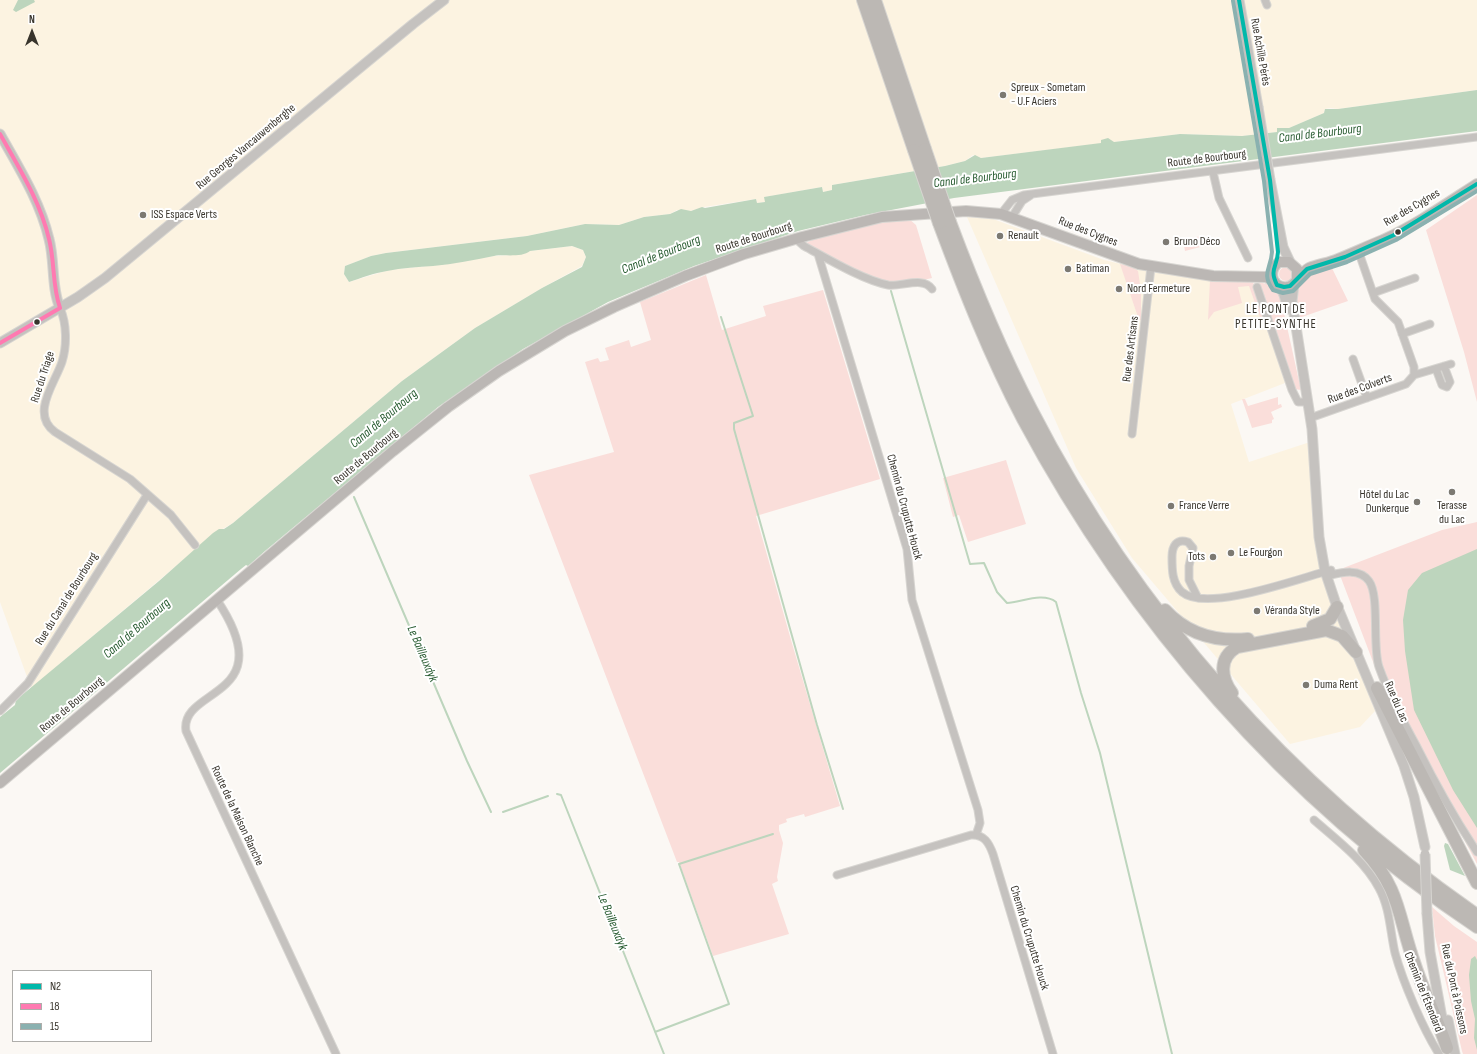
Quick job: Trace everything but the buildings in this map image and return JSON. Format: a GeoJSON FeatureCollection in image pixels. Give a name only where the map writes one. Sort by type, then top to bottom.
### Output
{"type":"FeatureCollection","features":[{"type":"Feature","properties":{"kind":"highway"},"geometry":{"type":"LineString","coordinates":[[861,0],[920,149]]}},
{"type":"Feature","properties":{"kind":"highway"},"geometry":{"type":"LineString","coordinates":[[875,0],[893,53]]}},
{"type":"Feature","properties":{"kind":"highway"},"geometry":{"type":"LineString","coordinates":[[880,0],[920,149],[944,222],[981,329],[1018,408],[1052,471],[1098,544],[1152,621],[1198,677],[1278,763],[1325,808],[1371,858],[1389,882],[1398,904],[1415,965],[1447,1052]]}},
{"type":"Feature","properties":{"kind":"highway"},"geometry":{"type":"LineString","coordinates":[[944,222],[1020,388],[1058,458],[1106,538],[1156,608],[1202,666],[1244,713],[1304,774],[1385,846],[1477,915]]}},
{"type":"Feature","properties":{"kind":"highway"},"geometry":{"type":"LineString","coordinates":[[1106,538],[1128,562],[1167,611],[1178,622],[1192,631],[1218,639],[1239,640],[1313,626],[1331,625],[1348,633]]}},
{"type":"Feature","properties":{"kind":"highway"},"geometry":{"type":"LineString","coordinates":[[1313,626],[1330,619],[1338,607]]}},
{"type":"Feature","properties":{"kind":"highway"},"geometry":{"type":"LineString","coordinates":[[1304,774],[1230,689],[1223,675],[1225,660],[1237,647],[1326,630],[1342,636],[1358,649]]}},
{"type":"Feature","properties":{"kind":"highway"},"geometry":{"type":"LineString","coordinates":[[1378,688],[1477,883]]}},
{"type":"Feature","properties":{"kind":"highway"},"geometry":{"type":"LineString","coordinates":[[1325,808],[1406,876],[1477,927]]}},
{"type":"Feature","properties":{"kind":"main road","name":"Rue des Cygnes"},"geometry":{"type":"LineString","coordinates":[[1295,282],[1309,268],[1338,259],[1403,230],[1477,184]]}},
{"type":"Feature","properties":{"kind":"main road","name":"Route de Bourbourg"},"geometry":{"type":"LineString","coordinates":[[0,783],[430,421],[511,364],[578,325],[652,289],[722,262],[798,238],[891,216],[966,211],[1001,214]]}},
{"type":"Feature","properties":{"kind":"main road","name":"Rue des Cygnes"},"geometry":{"type":"LineString","coordinates":[[1001,214],[1115,257],[1151,267],[1219,277],[1266,278],[1277,284]]}},
{"type":"Feature","properties":{"kind":"main road","name":"Rue des Cygnes"},"geometry":{"type":"LineString","coordinates":[[1291,263],[1306,263],[1358,250]]}},
{"type":"Feature","properties":{"kind":"main road"},"geometry":{"type":"LineString","coordinates":[[1283,261],[1291,263],[1298,271],[1295,282],[1288,287],[1277,284],[1272,274],[1276,265],[1283,261]]}},
{"type":"Feature","properties":{"kind":"main road","name":"Rue des Cygnes"},"geometry":{"type":"LineString","coordinates":[[1168,270],[1239,273],[1263,270],[1276,265]]}},
{"type":"Feature","properties":{"kind":"street","name":"Rue Georges Vancauwenberghe"},"geometry":{"type":"LineString","coordinates":[[0,343],[60,308],[111,273],[444,0]]}},
{"type":"Feature","properties":{"kind":"street","name":"Rue Achille Pérès"},"geometry":{"type":"LineString","coordinates":[[1239,0],[1270,180]]}},
{"type":"Feature","properties":{"kind":"street","name":"Rue du Triage"},"geometry":{"type":"LineString","coordinates":[[0,134],[28,185],[43,219],[51,248],[56,298],[65,328],[64,352],[59,370],[45,403],[44,411],[46,422],[56,432],[123,473],[171,515],[195,545]]}},
{"type":"Feature","properties":{"kind":"street","name":"Route de Bourbourg"},"geometry":{"type":"LineString","coordinates":[[1001,214],[1007,204],[1015,198],[1036,194],[1477,137]]}},
{"type":"Feature","properties":{"kind":"street"},"geometry":{"type":"LineString","coordinates":[[1213,172],[1219,198],[1248,258]]}},
{"type":"Feature","properties":{"kind":"street"},"geometry":{"type":"LineString","coordinates":[[1270,180],[1283,247],[1291,263]]}},
{"type":"Feature","properties":{"kind":"street"},"geometry":{"type":"LineString","coordinates":[[1270,180],[1278,252],[1276,265]]}},
{"type":"Feature","properties":{"kind":"street","name":"Route de Bourbourg"},"geometry":{"type":"LineString","coordinates":[[1012,217],[1024,199],[1036,194]]}},
{"type":"Feature","properties":{"kind":"street"},"geometry":{"type":"LineString","coordinates":[[798,238],[801,245],[879,282],[896,285],[920,283],[928,285],[932,289]]}},
{"type":"Feature","properties":{"kind":"street"},"geometry":{"type":"LineString","coordinates":[[1358,250],[1372,293],[1376,300],[1395,317],[1414,367],[1414,375]]}},
{"type":"Feature","properties":{"kind":"street","name":"Chemin du Cruputte Houck"},"geometry":{"type":"LineString","coordinates":[[818,254],[907,549],[912,600],[978,810],[980,823],[976,835],[986,840],[993,854],[1053,1054]]}},
{"type":"Feature","properties":{"kind":"street","name":"Rue des Artisans"},"geometry":{"type":"LineString","coordinates":[[1132,434],[1151,267]]}},
{"type":"Feature","properties":{"kind":"street"},"geometry":{"type":"LineString","coordinates":[[1372,293],[1415,278]]}},
{"type":"Feature","properties":{"kind":"street","name":"Rue du Lac"},"geometry":{"type":"LineString","coordinates":[[1295,282],[1292,301],[1302,372]]}},
{"type":"Feature","properties":{"kind":"street","name":"Rue du Lac"},"geometry":{"type":"LineString","coordinates":[[1277,284],[1286,300],[1319,460],[1325,542],[1329,573],[1338,607],[1348,633],[1378,688],[1416,785],[1423,816],[1425,851]]}},
{"type":"Feature","properties":{"kind":"street"},"geometry":{"type":"LineString","coordinates":[[1257,287],[1292,390],[1298,402],[1308,402]]}},
{"type":"Feature","properties":{"kind":"street"},"geometry":{"type":"LineString","coordinates":[[1402,334],[1430,324]]}},
{"type":"Feature","properties":{"kind":"street"},"geometry":{"type":"LineString","coordinates":[[1352,359],[1367,398]]}},
{"type":"Feature","properties":{"kind":"street","name":"Rue des Colverts"},"geometry":{"type":"LineString","coordinates":[[1310,418],[1406,384],[1414,375],[1448,365],[1450,382],[1447,387],[1442,385],[1436,369]]}},
{"type":"Feature","properties":{"kind":"street","name":"Rue du Canal de Bourbourg"},"geometry":{"type":"LineString","coordinates":[[0,711],[28,683],[147,495]]}},
{"type":"Feature","properties":{"kind":"street"},"geometry":{"type":"LineString","coordinates":[[1198,598],[1189,580],[1189,570],[1193,548],[1188,542],[1180,541],[1176,543],[1173,549],[1173,577],[1182,592],[1192,597],[1198,598],[1236,596],[1329,573],[1356,572],[1365,577],[1371,584],[1374,597],[1377,661],[1385,683],[1421,755],[1477,852]]}},
{"type":"Feature","properties":{"kind":"street","name":"Rue du Lac"},"geometry":{"type":"LineString","coordinates":[[1329,573],[1408,778],[1425,851]]}},
{"type":"Feature","properties":{"kind":"street","name":"Route de la Maison Blanche"},"geometry":{"type":"LineString","coordinates":[[217,600],[231,624],[238,641],[240,651],[239,665],[228,682],[191,713],[186,722],[186,731],[336,1054]]}},
{"type":"Feature","properties":{"kind":"street","name":"Chemin de l'Étendard"},"geometry":{"type":"LineString","coordinates":[[1314,820],[1356,858],[1369,873],[1379,889],[1387,909],[1399,966],[1428,1035],[1447,1052]]}},
{"type":"Feature","properties":{"kind":"street"},"geometry":{"type":"LineString","coordinates":[[836,875],[976,835]]}},
{"type":"Feature","properties":{"kind":"street","name":"Rue du Pont à Poissons"},"geometry":{"type":"LineString","coordinates":[[1425,851],[1430,952],[1447,1052]]}},
{"type":"Feature","properties":{"kind":"shaded area"},"geometry":{"type":"Polygon","coordinates":[[[0,0],[1477,0],[1477,90],[1338,109],[1325,109],[1324,113],[1289,128],[1277,128],[1277,132],[1242,136],[1180,134],[981,158],[973,155],[965,161],[945,166],[832,185],[833,190],[823,192],[822,187],[765,197],[765,202],[757,203],[756,199],[704,207],[691,211],[677,210],[670,214],[644,217],[619,225],[585,224],[527,236],[386,253],[371,256],[345,266],[344,274],[349,282],[389,270],[447,264],[494,256],[572,246],[583,250],[586,257],[582,266],[475,328],[402,381],[233,523],[214,534],[31,688],[0,602],[0,0]]]}},
{"type":"Feature","properties":{"kind":"shaded area"},"geometry":{"type":"Polygon","coordinates":[[[1477,195],[1477,402],[1464,352],[1426,230],[1477,195]]]}},
{"type":"Feature","properties":{"kind":"shaded area"},"geometry":{"type":"Polygon","coordinates":[[[967,217],[993,219],[1104,260],[1159,273],[1253,282],[1285,383],[1231,404],[1249,462],[1310,442],[1320,569],[1375,711],[1360,727],[1290,744],[1132,558],[1076,468],[967,217]]]}},
{"type":"Feature","properties":{"kind":"shaded area"},"geometry":{"type":"Polygon","coordinates":[[[908,218],[916,225],[932,278],[919,281],[882,282],[807,246],[806,243],[816,238],[883,221],[908,218]]]}},
{"type":"Feature","properties":{"kind":"shaded area"},"geometry":{"type":"Polygon","coordinates":[[[1201,236],[1204,246],[1185,251],[1183,240],[1201,236]]]}},
{"type":"Feature","properties":{"kind":"shaded area"},"geometry":{"type":"Polygon","coordinates":[[[1120,264],[1131,266],[1138,271],[1141,291],[1141,320],[1139,320],[1120,264]]]}},
{"type":"Feature","properties":{"kind":"shaded area"},"geometry":{"type":"Polygon","coordinates":[[[1331,266],[1348,301],[1299,318],[1295,298],[1296,291],[1311,272],[1331,266]]]}},
{"type":"Feature","properties":{"kind":"shaded area"},"geometry":{"type":"Polygon","coordinates":[[[1286,267],[1291,269],[1293,274],[1291,279],[1286,281],[1281,279],[1279,274],[1281,269],[1286,267]]]}},
{"type":"Feature","properties":{"kind":"shaded area"},"geometry":{"type":"Polygon","coordinates":[[[706,275],[722,330],[766,316],[763,306],[823,290],[880,479],[756,516],[840,806],[805,817],[804,814],[786,819],[787,822],[779,825],[783,843],[777,877],[778,881],[772,884],[789,934],[713,956],[679,862],[677,862],[529,475],[614,452],[585,362],[598,358],[600,362],[609,360],[605,348],[629,340],[631,347],[651,340],[640,302],[706,275]]]}},
{"type":"Feature","properties":{"kind":"shaded area"},"geometry":{"type":"Polygon","coordinates":[[[1210,280],[1253,282],[1263,316],[1260,317],[1249,286],[1238,287],[1242,303],[1214,312],[1208,320],[1210,280]]]}},
{"type":"Feature","properties":{"kind":"shaded area"},"geometry":{"type":"Polygon","coordinates":[[[1258,282],[1267,284],[1280,295],[1301,390],[1294,389],[1258,282]]]}},
{"type":"Feature","properties":{"kind":"shaded area"},"geometry":{"type":"Polygon","coordinates":[[[1278,397],[1278,405],[1281,404],[1282,407],[1271,412],[1274,419],[1272,420],[1272,423],[1252,428],[1242,399],[1245,399],[1248,406],[1278,397]]]}},
{"type":"Feature","properties":{"kind":"shaded area"},"geometry":{"type":"Polygon","coordinates":[[[1006,460],[1026,524],[968,542],[959,515],[953,517],[943,478],[1006,460]]]}},
{"type":"Feature","properties":{"kind":"shaded area"},"geometry":{"type":"Polygon","coordinates":[[[1477,522],[1477,864],[1381,683],[1338,570],[1442,530],[1477,522]]]}},
{"type":"Feature","properties":{"kind":"shaded area"},"geometry":{"type":"Polygon","coordinates":[[[1432,907],[1454,926],[1477,942],[1477,1054],[1463,1054],[1462,1051],[1435,936],[1432,907]]]}},
{"type":"Feature","properties":{"kind":"water"},"geometry":{"type":"Polygon","coordinates":[[[18,0],[34,0],[35,2],[16,12],[13,10],[18,0]]]}},
{"type":"Feature","properties":{"kind":"water","name":"Canal de Bourbourg"},"geometry":{"type":"Polygon","coordinates":[[[1477,90],[1477,131],[954,198],[865,215],[798,231],[694,266],[608,302],[523,349],[438,407],[248,566],[246,565],[241,569],[0,773],[0,717],[15,705],[16,700],[159,581],[213,533],[219,529],[224,529],[233,523],[402,381],[475,328],[542,288],[582,267],[586,257],[583,250],[572,246],[530,251],[518,255],[498,255],[449,264],[393,270],[372,274],[349,282],[344,274],[345,266],[371,256],[386,253],[527,236],[585,224],[619,225],[644,217],[670,214],[681,209],[691,211],[702,207],[705,208],[756,199],[757,203],[765,202],[764,197],[822,187],[823,192],[832,190],[832,185],[945,166],[965,161],[975,155],[981,158],[1101,143],[1101,140],[1108,138],[1114,142],[1180,134],[1242,136],[1277,132],[1277,128],[1289,128],[1324,113],[1325,109],[1338,109],[1477,90]]]}},
{"type":"Feature","properties":{"kind":"water"},"geometry":{"type":"Polygon","coordinates":[[[1477,549],[1477,828],[1453,790],[1414,710],[1405,651],[1403,620],[1408,590],[1422,573],[1477,549]]]}},
{"type":"Feature","properties":{"kind":"water"},"geometry":{"type":"Polygon","coordinates":[[[1445,843],[1448,844],[1465,876],[1450,870],[1444,846],[1445,843]]]}},
{"type":"Feature","properties":{"kind":"water"},"geometry":{"type":"Polygon","coordinates":[[[1475,956],[1477,960],[1477,1050],[1474,1038],[1475,1019],[1471,1001],[1469,975],[1471,959],[1475,956]]]}},
{"type":"Feature","properties":{"kind":"waterway"},"geometry":{"type":"LineString","coordinates":[[891,291],[970,564],[984,563],[997,592],[1007,603],[1032,598],[1045,598],[1056,602],[1081,693],[1100,753],[1172,1054]]}},
{"type":"Feature","properties":{"kind":"waterway"},"geometry":{"type":"LineString","coordinates":[[721,317],[753,416],[734,423],[734,429],[817,725],[843,809]]}},
{"type":"Feature","properties":{"kind":"waterway","name":"Le Bailleuxdyk"},"geometry":{"type":"LineString","coordinates":[[354,497],[467,761],[491,812]]}},
{"type":"Feature","properties":{"kind":"waterway","name":"Le Bailleuxdyk"},"geometry":{"type":"LineString","coordinates":[[557,794],[561,795],[664,1054]]}},
{"type":"Feature","properties":{"kind":"waterway","name":"Le Bailleuxdyk"},"geometry":{"type":"LineString","coordinates":[[503,812],[548,796]]}},
{"type":"Feature","properties":{"kind":"waterway"},"geometry":{"type":"LineString","coordinates":[[655,1032],[729,1004],[679,864],[773,834]]}},
{"type":"Feature","properties":{"kind":"transit line","name":"N2"},"geometry":{"type":"LineString","coordinates":[[1239,0],[1270,180],[1278,252],[1274,272],[1277,285],[1284,287],[1290,286],[1307,269],[1345,257],[1394,235],[1477,184]]}},
{"type":"Feature","properties":{"kind":"transit line","name":"15"},"geometry":{"type":"LineString","coordinates":[[1233,1],[1264,181],[1272,252],[1267,275],[1269,284],[1273,290],[1283,293],[1293,291],[1310,274],[1347,262],[1396,240],[1477,191]]}},
{"type":"Feature","properties":{"kind":"transit line","name":"18"},"geometry":{"type":"LineString","coordinates":[[0,134],[35,198],[45,225],[51,248],[57,299],[60,308]]}},
{"type":"Feature","properties":{"kind":"transit line","name":"18"},"geometry":{"type":"LineString","coordinates":[[0,343],[60,308]]}},
{"type":"Feature","properties":{"kind":"place","name":"Spreux - Sometam - U.F Aciers"},"geometry":{"type":"Point","coordinates":[1003,95]}},
{"type":"Feature","properties":{"kind":"place","name":"ISS Espace Verts"},"geometry":{"type":"Point","coordinates":[143,215]}},
{"type":"Feature","properties":{"kind":"place","name":"Renault"},"geometry":{"type":"Point","coordinates":[1000,236]}},
{"type":"Feature","properties":{"kind":"place","name":"Bruno Déco"},"geometry":{"type":"Point","coordinates":[1166,242]}},
{"type":"Feature","properties":{"kind":"place","name":"Batiman"},"geometry":{"type":"Point","coordinates":[1068,269]}},
{"type":"Feature","properties":{"kind":"place","name":"Nord Fermeture"},"geometry":{"type":"Point","coordinates":[1119,289]}},
{"type":"Feature","properties":{"kind":"place","name":"Terasse du Lac"},"geometry":{"type":"Point","coordinates":[1452,492]}},
{"type":"Feature","properties":{"kind":"place","name":"Hôtel du Lac Dunkerque"},"geometry":{"type":"Point","coordinates":[1417,502]}},
{"type":"Feature","properties":{"kind":"place","name":"France Verre"},"geometry":{"type":"Point","coordinates":[1171,506]}},
{"type":"Feature","properties":{"kind":"place","name":"Le Fourgon"},"geometry":{"type":"Point","coordinates":[1231,553]}},
{"type":"Feature","properties":{"kind":"place","name":"Tots"},"geometry":{"type":"Point","coordinates":[1213,557]}},
{"type":"Feature","properties":{"kind":"place","name":"Véranda Style"},"geometry":{"type":"Point","coordinates":[1257,611]}},
{"type":"Feature","properties":{"kind":"place","name":"Duma Rent"},"geometry":{"type":"Point","coordinates":[1306,685]}},
{"type":"Feature","properties":{"kind":"district","name":"LE PONT DE PETITE-SYNTHE"},"geometry":{"type":"Point","coordinates":[1276,318]}}]}
